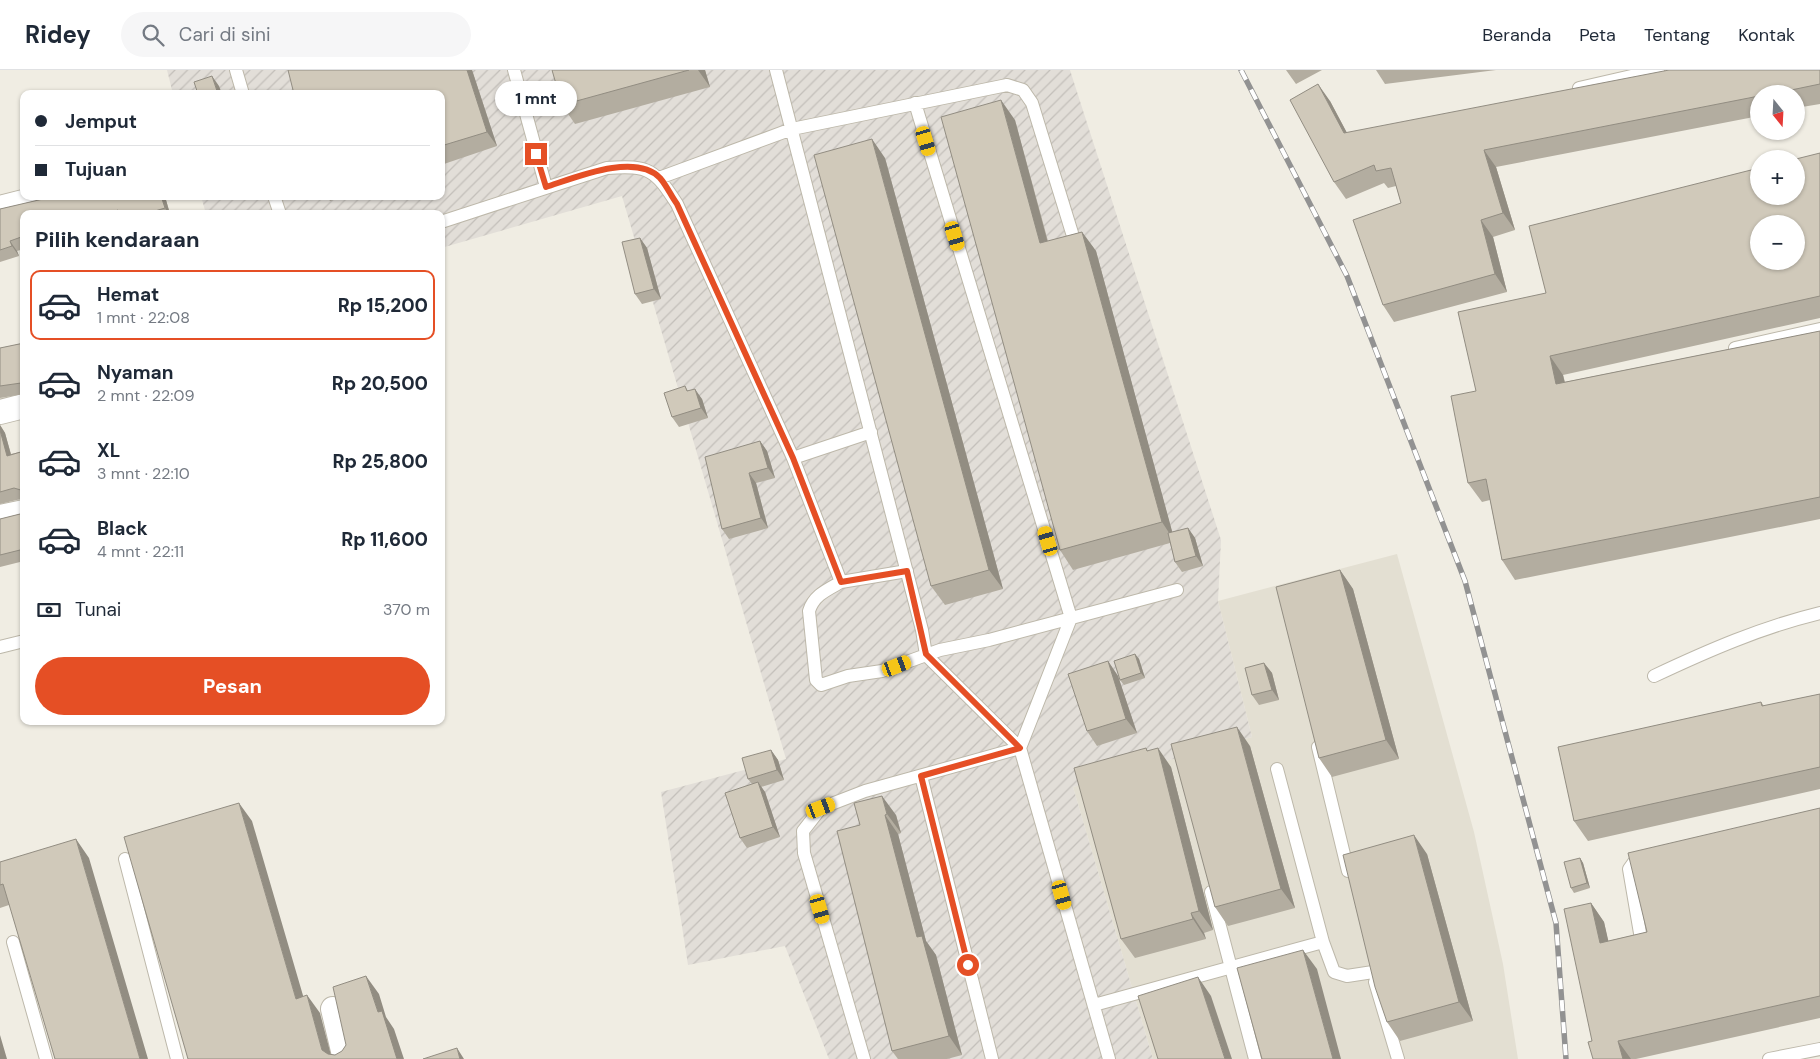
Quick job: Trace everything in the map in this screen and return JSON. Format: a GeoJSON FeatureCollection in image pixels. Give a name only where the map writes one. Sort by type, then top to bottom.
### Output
{"type":"FeatureCollection","features":[{"type":"Feature","properties":{"kind":"street"},"geometry":{"type":"LineString","coordinates":[[0,208],[31,200]]}},
{"type":"Feature","properties":{"kind":"street"},"geometry":{"type":"LineString","coordinates":[[0,412],[20,407]]}},
{"type":"Feature","properties":{"kind":"street"},"geometry":{"type":"LineString","coordinates":[[0,517],[20,513]]}},
{"type":"Feature","properties":{"kind":"street"},"geometry":{"type":"LineString","coordinates":[[333,1009],[345,1059]]}},
{"type":"Feature","properties":{"kind":"lane"},"geometry":{"type":"LineString","coordinates":[[236,70],[242,90]]}},
{"type":"Feature","properties":{"kind":"lane"},"geometry":{"type":"LineString","coordinates":[[514,70],[546,187]]}},
{"type":"Feature","properties":{"kind":"lane"},"geometry":{"type":"LineString","coordinates":[[776,70],[907,571],[926,654],[1020,748],[1109,1059]]}},
{"type":"Feature","properties":{"kind":"lane"},"geometry":{"type":"LineString","coordinates":[[1564,92],[1658,70]]}},
{"type":"Feature","properties":{"kind":"lane"},"geometry":{"type":"LineString","coordinates":[[660,178],[792,129],[1002,85],[1016,86],[1023,90],[1032,103],[1072,234]]}},
{"type":"Feature","properties":{"kind":"lane"},"geometry":{"type":"LineString","coordinates":[[915,103],[1071,618],[1020,748]]}},
{"type":"Feature","properties":{"kind":"lane"},"geometry":{"type":"LineString","coordinates":[[445,221],[607,168],[647,170],[660,178],[677,204],[793,458],[841,582]]}},
{"type":"Feature","properties":{"kind":"lane"},"geometry":{"type":"LineString","coordinates":[[1723,351],[1820,328]]}},
{"type":"Feature","properties":{"kind":"lane"},"geometry":{"type":"LineString","coordinates":[[793,458],[871,432]]}},
{"type":"Feature","properties":{"kind":"lane"},"geometry":{"type":"LineString","coordinates":[[907,571],[841,582],[820,594],[812,602],[808,611],[818,683],[882,671],[926,654],[989,640],[1177,590]]}},
{"type":"Feature","properties":{"kind":"lane"},"geometry":{"type":"LineString","coordinates":[[1654,676],[1708,650],[1797,618],[1820,613]]}},
{"type":"Feature","properties":{"kind":"lane"},"geometry":{"type":"LineString","coordinates":[[0,647],[20,642]]}},
{"type":"Feature","properties":{"kind":"lane"},"geometry":{"type":"LineString","coordinates":[[1315,734],[1352,886]]}},
{"type":"Feature","properties":{"kind":"lane"},"geometry":{"type":"LineString","coordinates":[[864,1059],[804,853],[803,832],[821,808],[865,792],[1020,748]]}},
{"type":"Feature","properties":{"kind":"lane"},"geometry":{"type":"LineString","coordinates":[[1277,769],[1323,942],[1334,972],[1347,976],[1371,967],[1398,1059]]}},
{"type":"Feature","properties":{"kind":"lane"},"geometry":{"type":"LineString","coordinates":[[921,776],[992,1059]]}},
{"type":"Feature","properties":{"kind":"lane"},"geometry":{"type":"LineString","coordinates":[[1641,939],[1629,869],[1634,862],[1662,855]]}},
{"type":"Feature","properties":{"kind":"lane"},"geometry":{"type":"LineString","coordinates":[[124,859],[177,1059]]}},
{"type":"Feature","properties":{"kind":"lane"},"geometry":{"type":"LineString","coordinates":[[1209,882],[1255,1059]]}},
{"type":"Feature","properties":{"kind":"lane"},"geometry":{"type":"LineString","coordinates":[[13,942],[46,1059]]}},
{"type":"Feature","properties":{"kind":"lane"},"geometry":{"type":"LineString","coordinates":[[1094,1005],[1323,942]]}},
{"type":"Feature","properties":{"kind":"lane"},"geometry":{"type":"LineString","coordinates":[[1769,1059],[1820,1049]]}},
{"type":"Feature","properties":{"kind":"shaded area"},"geometry":{"type":"Polygon","coordinates":[[[167,70],[1070,70],[1221,540],[1218,601],[1252,737],[1073,787],[1153,1059],[829,1059],[785,946],[688,965],[661,792],[786,759],[622,196],[445,247],[445,210],[205,210],[202,200],[445,200],[445,90],[172,90],[167,70]]]}},
{"type":"Feature","properties":{"kind":"shaded area"},"geometry":{"type":"Polygon","coordinates":[[[1397,554],[1474,832],[1503,964],[1518,1059],[1153,1059],[1073,787],[1252,737],[1218,601],[1397,554]]]}},
{"type":"Feature","properties":{"kind":"building"},"geometry":{"type":"Polygon","coordinates":[[[288,70],[467,70],[487,132],[445,145],[445,90],[293,90],[288,70]]]}},
{"type":"Feature","properties":{"kind":"building"},"geometry":{"type":"Polygon","coordinates":[[[552,70],[689,70],[562,105],[552,70]]]}},
{"type":"Feature","properties":{"kind":"building"},"geometry":{"type":"Polygon","coordinates":[[[1669,70],[1820,70],[1820,84],[1805,87],[1805,85],[1750,85],[1750,98],[1484,150],[1503,213],[1481,220],[1495,274],[1383,305],[1353,220],[1401,203],[1391,168],[1376,171],[1374,165],[1334,182],[1290,100],[1318,84],[1344,133],[1669,70]]]}},
{"type":"Feature","properties":{"kind":"building"},"geometry":{"type":"Polygon","coordinates":[[[212,76],[217,90],[197,90],[194,82],[212,76]]]}},
{"type":"Feature","properties":{"kind":"building"},"geometry":{"type":"Polygon","coordinates":[[[1001,100],[1040,243],[1082,232],[1162,522],[1060,550],[941,117],[1001,100]]]}},
{"type":"Feature","properties":{"kind":"building"},"geometry":{"type":"Polygon","coordinates":[[[872,139],[989,570],[931,586],[814,155],[872,139]]]}},
{"type":"Feature","properties":{"kind":"building"},"geometry":{"type":"Polygon","coordinates":[[[1820,153],[1820,296],[1550,356],[1556,384],[1820,331],[1820,497],[1502,560],[1486,479],[1468,483],[1451,396],[1476,391],[1458,312],[1546,293],[1529,226],[1750,170],[1750,205],[1805,205],[1805,157],[1820,153]]]}},
{"type":"Feature","properties":{"kind":"building"},"geometry":{"type":"Polygon","coordinates":[[[39,200],[162,200],[165,208],[158,210],[20,210],[20,237],[10,241],[12,246],[0,250],[0,209],[39,200]]]}},
{"type":"Feature","properties":{"kind":"building"},"geometry":{"type":"Polygon","coordinates":[[[640,238],[654,289],[635,294],[622,242],[640,238]]]}},
{"type":"Feature","properties":{"kind":"building"},"geometry":{"type":"Polygon","coordinates":[[[20,344],[20,383],[0,386],[0,348],[20,344]]]}},
{"type":"Feature","properties":{"kind":"building"},"geometry":{"type":"Polygon","coordinates":[[[685,386],[687,391],[695,389],[701,408],[672,417],[664,393],[685,386]]]}},
{"type":"Feature","properties":{"kind":"building"},"geometry":{"type":"Polygon","coordinates":[[[0,430],[7,456],[20,452],[20,490],[14,488],[0,492],[0,430]]]}},
{"type":"Feature","properties":{"kind":"building"},"geometry":{"type":"Polygon","coordinates":[[[760,441],[768,468],[749,473],[761,518],[722,529],[705,457],[760,441]]]}},
{"type":"Feature","properties":{"kind":"building"},"geometry":{"type":"Polygon","coordinates":[[[20,514],[20,550],[0,555],[0,519],[20,514]]]}},
{"type":"Feature","properties":{"kind":"building"},"geometry":{"type":"Polygon","coordinates":[[[1188,528],[1196,556],[1175,562],[1168,533],[1188,528]]]}},
{"type":"Feature","properties":{"kind":"building"},"geometry":{"type":"Polygon","coordinates":[[[1340,570],[1386,740],[1319,758],[1276,587],[1340,570]]]}},
{"type":"Feature","properties":{"kind":"building"},"geometry":{"type":"Polygon","coordinates":[[[1135,654],[1141,673],[1120,680],[1114,661],[1135,654]]]}},
{"type":"Feature","properties":{"kind":"building"},"geometry":{"type":"Polygon","coordinates":[[[1108,661],[1126,719],[1087,731],[1068,674],[1108,661]]]}},
{"type":"Feature","properties":{"kind":"building"},"geometry":{"type":"Polygon","coordinates":[[[1264,663],[1272,690],[1252,695],[1245,668],[1264,663]]]}},
{"type":"Feature","properties":{"kind":"building"},"geometry":{"type":"Polygon","coordinates":[[[1820,694],[1820,767],[1574,821],[1558,747],[1761,702],[1762,706],[1820,694]]]}},
{"type":"Feature","properties":{"kind":"building"},"geometry":{"type":"Polygon","coordinates":[[[1237,727],[1281,889],[1215,907],[1171,744],[1237,727]]]}},
{"type":"Feature","properties":{"kind":"building"},"geometry":{"type":"Polygon","coordinates":[[[1146,748],[1147,751],[1158,748],[1199,911],[1191,913],[1193,919],[1121,939],[1074,768],[1146,748]]]}},
{"type":"Feature","properties":{"kind":"building"},"geometry":{"type":"Polygon","coordinates":[[[771,750],[777,770],[748,779],[742,758],[771,750]]]}},
{"type":"Feature","properties":{"kind":"building"},"geometry":{"type":"Polygon","coordinates":[[[758,782],[773,827],[740,838],[725,793],[758,782]]]}},
{"type":"Feature","properties":{"kind":"building"},"geometry":{"type":"Polygon","coordinates":[[[882,796],[887,814],[885,815],[917,937],[922,936],[949,1036],[892,1051],[837,831],[860,825],[854,803],[882,796]]]}},
{"type":"Feature","properties":{"kind":"building"},"geometry":{"type":"Polygon","coordinates":[[[239,803],[296,999],[307,995],[322,1050],[328,1054],[335,1055],[342,1051],[346,1045],[333,987],[366,976],[378,1012],[382,1011],[397,1059],[188,1059],[124,837],[239,803]]]}},
{"type":"Feature","properties":{"kind":"building"},"geometry":{"type":"Polygon","coordinates":[[[1820,808],[1820,996],[1618,1041],[1623,1059],[1593,1059],[1588,1042],[1592,1041],[1564,909],[1591,903],[1600,943],[1647,932],[1628,853],[1820,808]]]}},
{"type":"Feature","properties":{"kind":"building"},"geometry":{"type":"Polygon","coordinates":[[[1414,835],[1459,1002],[1387,1022],[1375,987],[1343,855],[1414,835]]]}},
{"type":"Feature","properties":{"kind":"building"},"geometry":{"type":"Polygon","coordinates":[[[76,839],[140,1059],[55,1059],[3,884],[0,885],[0,862],[76,839]]]}},
{"type":"Feature","properties":{"kind":"building"},"geometry":{"type":"Polygon","coordinates":[[[1580,858],[1587,883],[1571,888],[1564,862],[1580,858]]]}},
{"type":"Feature","properties":{"kind":"building"},"geometry":{"type":"Polygon","coordinates":[[[1303,950],[1333,1059],[1262,1059],[1237,968],[1303,950]]]}},
{"type":"Feature","properties":{"kind":"building"},"geometry":{"type":"Polygon","coordinates":[[[1198,977],[1225,1059],[1158,1059],[1138,996],[1198,977]]]}},
{"type":"Feature","properties":{"kind":"building"},"geometry":{"type":"Polygon","coordinates":[[[457,1048],[460,1059],[423,1059],[457,1048]]]}},
{"type":"Feature","properties":{"kind":"railway"},"geometry":{"type":"LineString","coordinates":[[1241,70],[1347,276],[1465,581],[1556,923],[1566,1059]]}},
{"type":"Feature","properties":{"kind":"route"},"geometry":{"type":"LineString","coordinates":[[536,154],[546,187],[607,168],[620,167],[647,170],[660,178],[677,204],[793,458],[841,582],[878,574],[907,571],[926,654],[1020,748],[921,776],[968,965]]}}]}
